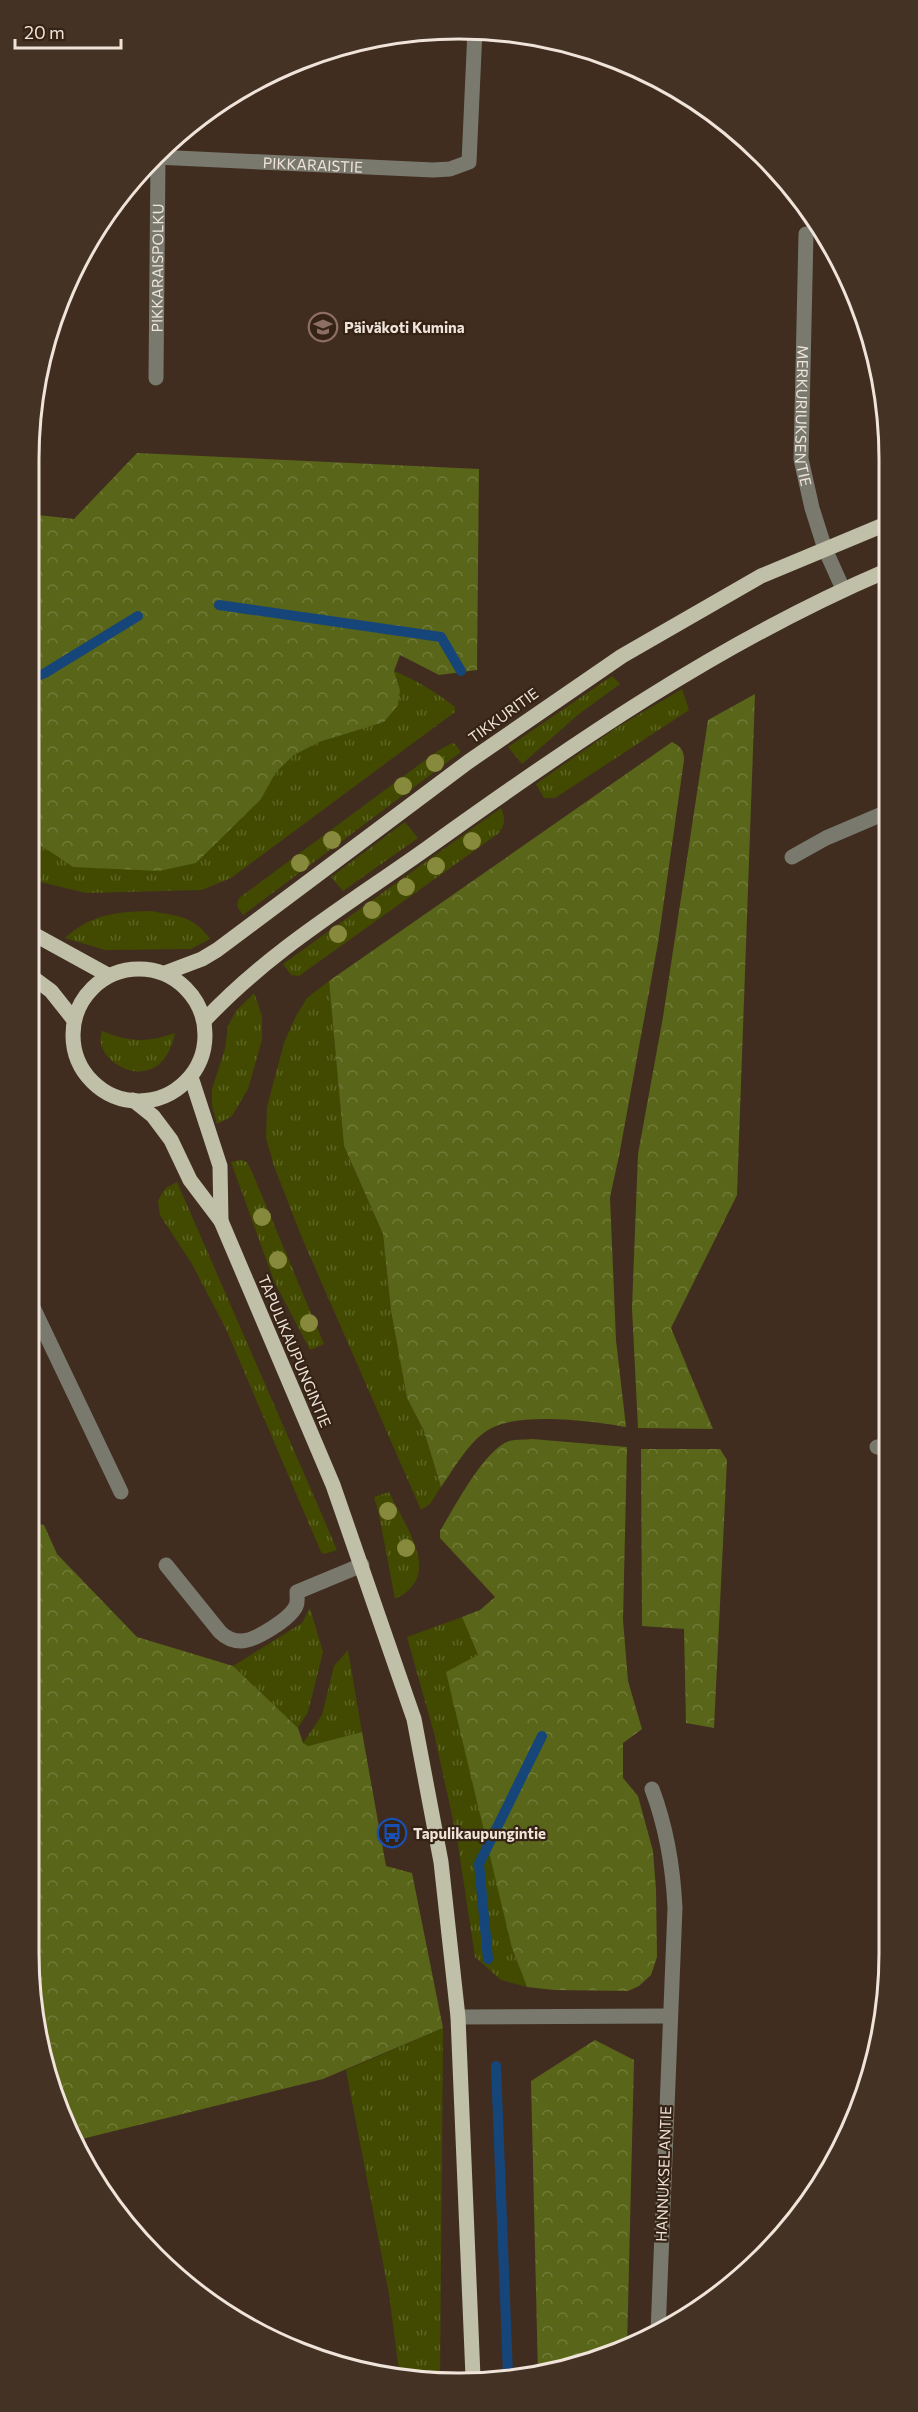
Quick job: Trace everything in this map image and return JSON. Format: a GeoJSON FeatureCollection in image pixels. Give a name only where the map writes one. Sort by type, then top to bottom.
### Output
{"type":"FeatureCollection","features":[{"type":"Feature","properties":{"kind":"main road","name":"TIKKURITIE"},"geometry":{"type":"LineString","coordinates":[[165,973],[217,950],[468,762],[622,656],[761,576],[879,527]]}},
{"type":"Feature","properties":{"kind":"main road"},"geometry":{"type":"LineString","coordinates":[[204,1021],[234,988],[304,934],[565,750],[701,664],[754,634],[843,589],[879,574]]}},
{"type":"Feature","properties":{"kind":"main road"},"geometry":{"type":"LineString","coordinates":[[39,937],[108,975]]}},
{"type":"Feature","properties":{"kind":"main road"},"geometry":{"type":"LineString","coordinates":[[134,968],[165,973],[181,983],[193,996],[204,1021],[202,1059],[191,1077],[163,1094],[133,1100],[120,1099],[99,1090],[82,1072],[74,1051],[74,1020],[81,1004],[96,985],[108,975],[134,968]]}},
{"type":"Feature","properties":{"kind":"main road"},"geometry":{"type":"LineString","coordinates":[[39,983],[51,991],[74,1020]]}},
{"type":"Feature","properties":{"kind":"main road","name":"TAPULIKAUPUNGINTIE"},"geometry":{"type":"LineString","coordinates":[[191,1077],[220,1166],[221,1221]]}},
{"type":"Feature","properties":{"kind":"main road","name":"TAPULIKAUPUNGINTIE"},"geometry":{"type":"LineString","coordinates":[[133,1100],[153,1116],[171,1140],[190,1180],[221,1221],[333,1485],[414,1719],[441,1862],[458,2017],[473,2372]]}},
{"type":"Feature","properties":{"kind":"street","name":"PIKKARAISTIE"},"geometry":{"type":"LineString","coordinates":[[166,158],[434,170],[450,169],[469,162],[475,40]]}},
{"type":"Feature","properties":{"kind":"street","name":"PIKKARAISPOLKU"},"geometry":{"type":"LineString","coordinates":[[156,168],[156,378]]}},
{"type":"Feature","properties":{"kind":"street","name":"MERKURIUKSENTIE"},"geometry":{"type":"LineString","coordinates":[[806,234],[801,459],[812,508],[825,549],[843,589]]}},
{"type":"Feature","properties":{"kind":"street"},"geometry":{"type":"LineString","coordinates":[[792,857],[826,838],[879,815]]}},
{"type":"Feature","properties":{"kind":"street"},"geometry":{"type":"LineString","coordinates":[[39,1320],[122,1492]]}},
{"type":"Feature","properties":{"kind":"street"},"geometry":{"type":"LineString","coordinates":[[166,1565],[219,1632],[227,1638],[243,1641],[255,1638],[289,1616],[297,1605],[297,1592],[362,1565]]}},
{"type":"Feature","properties":{"kind":"street","name":"HANNUKSELANTIE"},"geometry":{"type":"LineString","coordinates":[[652,1790],[666,1834],[674,1875],[675,1908],[658,2323]]}},
{"type":"Feature","properties":{"kind":"street"},"geometry":{"type":"LineString","coordinates":[[458,2017],[669,2016]]}},
{"type":"Feature","properties":{"kind":"green space"},"geometry":{"type":"Polygon","coordinates":[[[137,453],[479,469],[477,670],[439,675],[400,655],[394,671],[400,690],[398,705],[384,722],[319,742],[294,755],[276,772],[261,799],[196,863],[159,871],[73,867],[39,846],[39,515],[74,519],[137,453]]]}},
{"type":"Feature","properties":{"kind":"green space"},"geometry":{"type":"Polygon","coordinates":[[[394,671],[441,696],[455,707],[455,712],[231,878],[202,890],[86,893],[39,881],[39,846],[48,850],[261,799],[277,770],[300,751],[341,734],[384,722],[400,690],[394,671]]]}},
{"type":"Feature","properties":{"kind":"green space"},"geometry":{"type":"Polygon","coordinates":[[[612,676],[620,684],[579,714],[522,764],[508,747],[612,676]]]}},
{"type":"Feature","properties":{"kind":"green space"},"geometry":{"type":"Polygon","coordinates":[[[682,689],[689,710],[555,798],[544,798],[536,784],[616,728],[682,689]]]}},
{"type":"Feature","properties":{"kind":"green space"},"geometry":{"type":"Polygon","coordinates":[[[755,694],[737,1195],[671,1328],[713,1429],[638,1428],[632,1308],[638,1154],[663,1017],[708,720],[755,694]]]}},
{"type":"Feature","properties":{"kind":"green space"},"geometry":{"type":"Polygon","coordinates":[[[672,742],[681,749],[684,760],[658,943],[610,1197],[616,1340],[626,1427],[556,1419],[536,1419],[501,1424],[488,1430],[474,1442],[441,1487],[424,1431],[407,1398],[391,1311],[383,1234],[344,1146],[329,981],[672,742]]]}},
{"type":"Feature","properties":{"kind":"green space"},"geometry":{"type":"Polygon","coordinates":[[[452,743],[461,752],[243,915],[237,906],[239,898],[439,750],[452,743]]]}},
{"type":"Feature","properties":{"kind":"green space"},"geometry":{"type":"Polygon","coordinates":[[[501,808],[504,821],[499,833],[299,976],[291,975],[283,964],[501,808]]]}},
{"type":"Feature","properties":{"kind":"green space"},"geometry":{"type":"Polygon","coordinates":[[[405,822],[418,838],[343,891],[331,877],[405,822]]]}},
{"type":"Feature","properties":{"kind":"green space"},"geometry":{"type":"Polygon","coordinates":[[[150,911],[191,921],[210,939],[191,949],[105,950],[65,938],[85,924],[104,916],[150,911]]]}},
{"type":"Feature","properties":{"kind":"green space"},"geometry":{"type":"Polygon","coordinates":[[[329,981],[344,1146],[383,1234],[391,1311],[407,1398],[424,1431],[441,1487],[430,1504],[421,1510],[302,1238],[274,1166],[266,1138],[267,1107],[284,1043],[307,998],[329,981]]]}},
{"type":"Feature","properties":{"kind":"green space"},"geometry":{"type":"Polygon","coordinates":[[[254,993],[262,1016],[262,1040],[248,1089],[232,1116],[217,1124],[212,1106],[212,1089],[225,1049],[228,1026],[236,1011],[254,993]]]}},
{"type":"Feature","properties":{"kind":"green space"},"geometry":{"type":"Polygon","coordinates":[[[102,1031],[138,1040],[175,1033],[167,1054],[156,1067],[142,1071],[128,1070],[116,1064],[106,1054],[101,1043],[102,1031]]]}},
{"type":"Feature","properties":{"kind":"green space"},"geometry":{"type":"Polygon","coordinates":[[[240,1160],[247,1162],[252,1172],[324,1344],[310,1350],[274,1281],[231,1162],[240,1160]]]}},
{"type":"Feature","properties":{"kind":"green space"},"geometry":{"type":"Polygon","coordinates":[[[177,1182],[337,1550],[324,1554],[321,1552],[226,1329],[192,1264],[160,1215],[158,1201],[161,1195],[166,1188],[177,1182]]]}},
{"type":"Feature","properties":{"kind":"green space"},"geometry":{"type":"Polygon","coordinates":[[[532,1439],[627,1447],[623,1620],[628,1681],[642,1729],[623,1743],[623,1778],[638,1796],[653,1851],[657,1957],[651,1975],[639,1986],[628,1991],[554,1990],[527,1987],[512,1948],[446,1672],[478,1655],[462,1617],[480,1610],[495,1597],[440,1538],[440,1531],[470,1481],[499,1447],[509,1441],[532,1439]]]}},
{"type":"Feature","properties":{"kind":"green space"},"geometry":{"type":"Polygon","coordinates":[[[641,1449],[720,1449],[727,1460],[714,1728],[686,1723],[684,1629],[642,1626],[641,1449]]]}},
{"type":"Feature","properties":{"kind":"green space"},"geometry":{"type":"Polygon","coordinates":[[[389,1492],[411,1534],[419,1564],[417,1577],[410,1589],[395,1599],[374,1497],[389,1492]]]}},
{"type":"Feature","properties":{"kind":"green space"},"geometry":{"type":"Polygon","coordinates":[[[39,1524],[44,1525],[57,1554],[137,1637],[233,1666],[298,1728],[303,1743],[308,1746],[362,1732],[386,1866],[412,1873],[443,2028],[323,2079],[82,2139],[53,2062],[40,1980],[39,1524]]]}},
{"type":"Feature","properties":{"kind":"green space"},"geometry":{"type":"Polygon","coordinates":[[[310,1608],[323,1652],[308,1712],[298,1728],[233,1666],[302,1623],[310,1608]]]}},
{"type":"Feature","properties":{"kind":"green space"},"geometry":{"type":"Polygon","coordinates":[[[462,1617],[478,1655],[512,1948],[527,1987],[501,1980],[475,1957],[457,1838],[434,1733],[407,1637],[462,1617]]]}},
{"type":"Feature","properties":{"kind":"green space"},"geometry":{"type":"Polygon","coordinates":[[[348,1650],[362,1732],[308,1746],[303,1743],[322,1715],[334,1666],[348,1650]]]}},
{"type":"Feature","properties":{"kind":"green space"},"geometry":{"type":"Polygon","coordinates":[[[443,2028],[440,2372],[399,2368],[389,2294],[346,2070],[443,2028]]]}},
{"type":"Feature","properties":{"kind":"green space"},"geometry":{"type":"Polygon","coordinates":[[[595,2040],[634,2060],[627,2338],[594,2351],[538,2365],[531,2081],[595,2040]]]}},
{"type":"Feature","properties":{"kind":"waterway"},"geometry":{"type":"LineString","coordinates":[[219,605],[441,637],[461,671]]}},
{"type":"Feature","properties":{"kind":"waterway"},"geometry":{"type":"LineString","coordinates":[[39,675],[138,616]]}},
{"type":"Feature","properties":{"kind":"waterway"},"geometry":{"type":"LineString","coordinates":[[488,1959],[479,1864],[542,1736]]}},
{"type":"Feature","properties":{"kind":"waterway"},"geometry":{"type":"LineString","coordinates":[[496,2066],[508,2370]]}},
{"type":"Feature","properties":{"kind":"place","name":"Päiväkoti Kumina"},"geometry":{"type":"Point","coordinates":[323,327]}},
{"type":"Feature","properties":{"kind":"place","name":"Tapulikaupungintie"},"geometry":{"type":"Point","coordinates":[392,1833]}}]}
